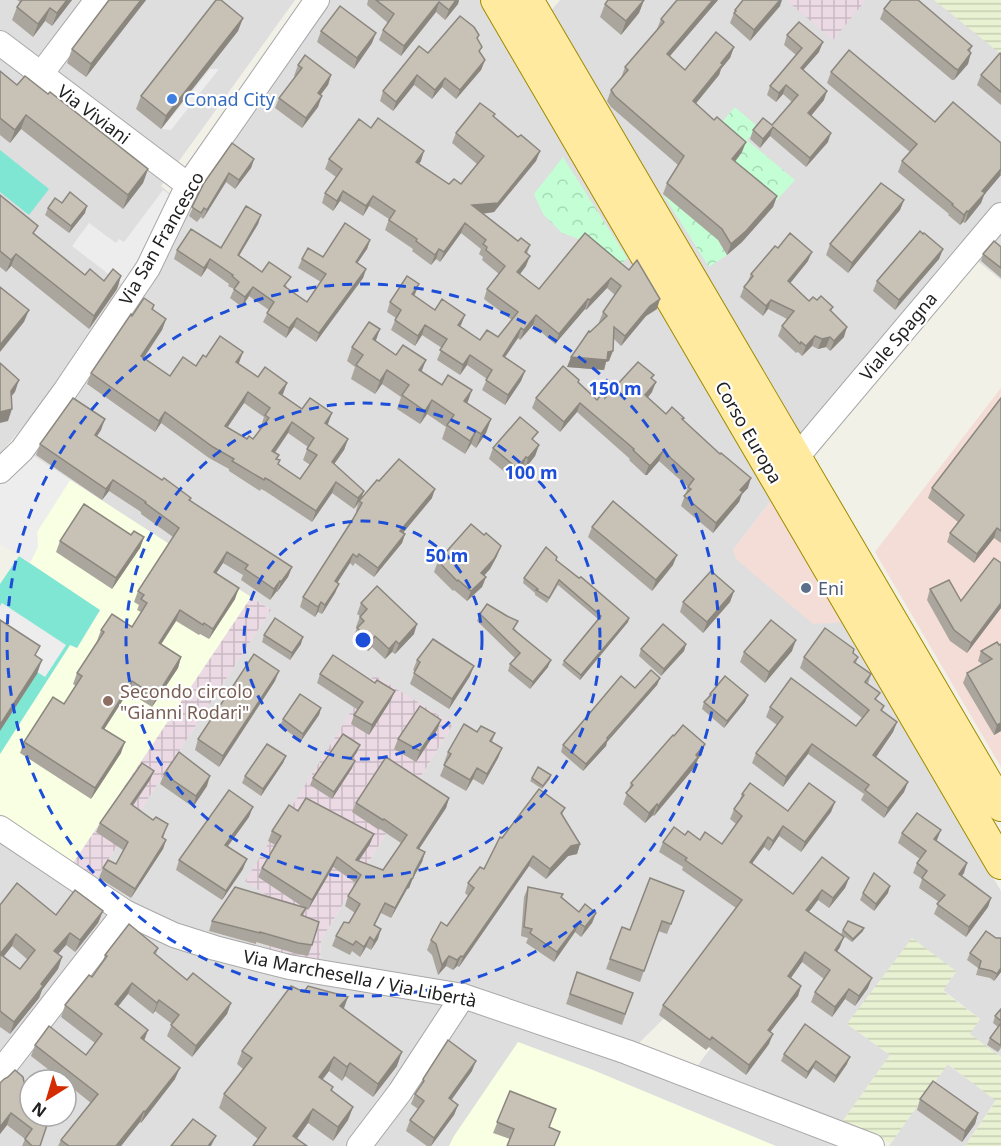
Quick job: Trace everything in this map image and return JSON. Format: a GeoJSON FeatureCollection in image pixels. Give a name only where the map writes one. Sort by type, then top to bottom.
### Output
{"type":"FeatureCollection","features":[{"type":"Feature","properties":{"kind":"main road","name":"Corso Europa"},"geometry":{"type":"LineString","coordinates":[[496,0],[1001,864]]}},
{"type":"Feature","properties":{"kind":"main road","name":"Corso Europa"},"geometry":{"type":"LineString","coordinates":[[528,0],[1001,806]]}},
{"type":"Feature","properties":{"kind":"street"},"geometry":{"type":"LineString","coordinates":[[41,74],[98,0]]}},
{"type":"Feature","properties":{"kind":"street","name":"Via San Francesco"},"geometry":{"type":"LineString","coordinates":[[0,471],[22,450],[142,277],[188,185],[316,0]]}},
{"type":"Feature","properties":{"kind":"street","name":"Via Viviani"},"geometry":{"type":"LineString","coordinates":[[0,43],[188,185]]}},
{"type":"Feature","properties":{"kind":"street","name":"Viale Spagna"},"geometry":{"type":"LineString","coordinates":[[796,458],[1001,215]]}},
{"type":"Feature","properties":{"kind":"street","name":"Via Marchesella / Via Libertà"},"geometry":{"type":"LineString","coordinates":[[0,828],[125,912],[174,935],[289,967],[463,996],[627,1052],[872,1146]]}},
{"type":"Feature","properties":{"kind":"street"},"geometry":{"type":"LineString","coordinates":[[0,1072],[125,912]]}},
{"type":"Feature","properties":{"kind":"street"},"geometry":{"type":"LineString","coordinates":[[359,1146],[400,1092],[463,996]]}},
{"type":"Feature","properties":{"kind":"shaded area"},"geometry":{"type":"Polygon","coordinates":[[[0,0],[295,0],[161,186],[178,200],[60,382],[0,454],[0,0]]]}},
{"type":"Feature","properties":{"kind":"shaded area"},"geometry":{"type":"Polygon","coordinates":[[[327,0],[491,0],[773,498],[733,550],[850,622],[936,780],[1001,891],[1001,1057],[969,1034],[980,1019],[943,990],[956,972],[847,1024],[890,1055],[842,1122],[693,1072],[812,910],[785,898],[632,1050],[320,968],[321,940],[453,724],[245,880],[282,906],[266,957],[193,937],[91,886],[271,610],[29,453],[194,188],[327,0]]]}},
{"type":"Feature","properties":{"kind":"shaded area"},"geometry":{"type":"Polygon","coordinates":[[[560,0],[1001,0],[1001,280],[975,259],[803,458],[544,19],[560,0]]]}},
{"type":"Feature","properties":{"kind":"shaded area"},"geometry":{"type":"Polygon","coordinates":[[[786,0],[866,0],[833,40],[786,0]]]}},
{"type":"Feature","properties":{"kind":"shaded area"},"geometry":{"type":"Polygon","coordinates":[[[934,0],[1001,0],[1001,54],[934,0]]]}},
{"type":"Feature","properties":{"kind":"shaded area"},"geometry":{"type":"Polygon","coordinates":[[[210,69],[219,69],[171,130],[162,129],[210,69]]]}},
{"type":"Feature","properties":{"kind":"shaded area"},"geometry":{"type":"Polygon","coordinates":[[[0,150],[49,189],[29,215],[0,192],[0,150]]]}},
{"type":"Feature","properties":{"kind":"shaded area"},"geometry":{"type":"Polygon","coordinates":[[[163,190],[177,200],[142,252],[146,256],[124,286],[72,246],[89,223],[116,243],[119,239],[124,242],[163,190]]]}},
{"type":"Feature","properties":{"kind":"shaded area"},"geometry":{"type":"Polygon","coordinates":[[[1001,388],[1001,767],[875,552],[1001,388]]]}},
{"type":"Feature","properties":{"kind":"shaded area"},"geometry":{"type":"Polygon","coordinates":[[[29,453],[70,480],[37,532],[38,547],[30,563],[0,544],[0,484],[29,453]]]}},
{"type":"Feature","properties":{"kind":"shaded area","name":"Secondo circolo \"Gianni Rodari\""},"geometry":{"type":"Polygon","coordinates":[[[70,480],[251,597],[73,863],[0,815],[0,754],[70,645],[77,648],[100,611],[30,563],[38,547],[37,532],[70,480]]]}},
{"type":"Feature","properties":{"kind":"shaded area"},"geometry":{"type":"Polygon","coordinates":[[[773,498],[850,622],[813,624],[736,559],[733,550],[773,498]]]}},
{"type":"Feature","properties":{"kind":"shaded area"},"geometry":{"type":"Polygon","coordinates":[[[19,556],[100,610],[77,648],[70,645],[0,754],[0,584],[19,556]]]}},
{"type":"Feature","properties":{"kind":"shaded area"},"geometry":{"type":"Polygon","coordinates":[[[251,597],[271,610],[91,886],[73,863],[251,597]]]}},
{"type":"Feature","properties":{"kind":"shaded area"},"geometry":{"type":"Polygon","coordinates":[[[2,603],[66,645],[45,677],[31,668],[0,635],[0,606],[2,603]]]}},
{"type":"Feature","properties":{"kind":"shaded area"},"geometry":{"type":"Polygon","coordinates":[[[374,675],[453,724],[321,940],[320,968],[266,957],[282,906],[245,881],[374,675]]]}},
{"type":"Feature","properties":{"kind":"shaded area"},"geometry":{"type":"Polygon","coordinates":[[[0,833],[120,913],[455,999],[859,1146],[0,1146],[0,833]]]}},
{"type":"Feature","properties":{"kind":"shaded area"},"geometry":{"type":"Polygon","coordinates":[[[912,938],[956,971],[943,991],[980,1019],[970,1034],[1001,1057],[1001,1146],[965,1146],[996,1101],[948,1064],[891,1143],[842,1122],[890,1055],[847,1024],[912,938]]]}},
{"type":"Feature","properties":{"kind":"shaded area"},"geometry":{"type":"Polygon","coordinates":[[[518,1042],[593,1070],[776,1146],[449,1146],[518,1042]]]}},
{"type":"Feature","properties":{"kind":"shaded area"},"geometry":{"type":"Polygon","coordinates":[[[947,1064],[996,1100],[965,1146],[889,1146],[947,1064]]]}},
{"type":"Feature","properties":{"kind":"green space"},"geometry":{"type":"Polygon","coordinates":[[[735,107],[758,127],[747,140],[795,180],[776,201],[741,172],[718,240],[727,255],[709,267],[663,194],[691,217],[715,130],[735,107]]]}},
{"type":"Feature","properties":{"kind":"green space"},"geometry":{"type":"Polygon","coordinates":[[[563,157],[627,258],[617,270],[582,240],[562,233],[543,214],[534,194],[563,157]]]}},
{"type":"Feature","properties":{"kind":"building"},"geometry":{"type":"Polygon","coordinates":[[[22,0],[67,0],[57,13],[50,8],[38,24],[17,7],[22,0]]]}},
{"type":"Feature","properties":{"kind":"building"},"geometry":{"type":"Polygon","coordinates":[[[109,0],[141,0],[91,64],[72,49],[109,0]]]}},
{"type":"Feature","properties":{"kind":"building"},"geometry":{"type":"Polygon","coordinates":[[[216,0],[221,0],[243,18],[166,116],[141,96],[216,0]]]}},
{"type":"Feature","properties":{"kind":"building"},"geometry":{"type":"Polygon","coordinates":[[[376,0],[456,0],[449,10],[439,2],[404,46],[383,30],[394,14],[376,0]]]}},
{"type":"Feature","properties":{"kind":"building"},"geometry":{"type":"Polygon","coordinates":[[[608,0],[644,0],[626,21],[605,4],[608,0]]]}},
{"type":"Feature","properties":{"kind":"building"},"geometry":{"type":"Polygon","coordinates":[[[677,0],[713,0],[667,54],[685,70],[716,32],[734,47],[693,101],[714,120],[717,117],[746,142],[732,159],[777,196],[746,231],[731,244],[722,229],[667,183],[684,156],[611,90],[628,70],[625,67],[664,22],[661,19],[677,0]]]}},
{"type":"Feature","properties":{"kind":"building"},"geometry":{"type":"Polygon","coordinates":[[[743,0],[780,0],[754,30],[734,13],[743,0]]]}},
{"type":"Feature","properties":{"kind":"building"},"geometry":{"type":"Polygon","coordinates":[[[891,0],[918,0],[972,46],[968,50],[971,53],[958,70],[884,9],[891,0]]]}},
{"type":"Feature","properties":{"kind":"building"},"geometry":{"type":"Polygon","coordinates":[[[340,6],[376,33],[357,58],[321,31],[340,6]]]}},
{"type":"Feature","properties":{"kind":"building"},"geometry":{"type":"Polygon","coordinates":[[[460,16],[474,27],[479,35],[477,38],[482,47],[479,51],[485,60],[460,90],[445,78],[435,90],[417,75],[396,102],[383,91],[419,46],[428,53],[460,16]]]}},
{"type":"Feature","properties":{"kind":"building"},"geometry":{"type":"Polygon","coordinates":[[[799,22],[823,42],[801,68],[827,91],[808,113],[831,133],[810,158],[773,127],[763,139],[753,130],[763,118],[772,125],[798,95],[786,85],[779,93],[770,86],[802,48],[787,35],[799,22]]]}},
{"type":"Feature","properties":{"kind":"building"},"geometry":{"type":"Polygon","coordinates":[[[849,50],[935,122],[953,102],[1001,143],[1001,169],[982,191],[985,193],[964,215],[902,161],[917,144],[831,72],[849,50]]]}},
{"type":"Feature","properties":{"kind":"building"},"geometry":{"type":"Polygon","coordinates":[[[1000,53],[1001,55],[1001,92],[981,75],[1000,53]]]}},
{"type":"Feature","properties":{"kind":"building"},"geometry":{"type":"Polygon","coordinates":[[[305,55],[331,75],[318,93],[322,96],[306,118],[279,98],[302,68],[298,65],[305,55]]]}},
{"type":"Feature","properties":{"kind":"building"},"geometry":{"type":"Polygon","coordinates":[[[0,71],[17,85],[25,76],[48,94],[50,92],[148,169],[128,195],[26,115],[15,130],[0,118],[0,71]]]}},
{"type":"Feature","properties":{"kind":"building"},"geometry":{"type":"Polygon","coordinates":[[[480,103],[495,114],[493,116],[518,137],[521,135],[540,151],[498,203],[472,205],[518,241],[521,238],[530,245],[525,252],[530,256],[517,272],[539,289],[585,233],[629,270],[637,260],[660,299],[650,306],[625,336],[614,327],[613,351],[608,352],[607,360],[571,357],[589,331],[607,316],[603,312],[621,286],[611,278],[590,300],[588,299],[559,334],[536,315],[524,330],[521,328],[503,356],[525,371],[508,395],[486,380],[492,370],[470,355],[463,365],[440,350],[447,339],[425,325],[418,336],[395,320],[401,310],[390,302],[407,276],[419,284],[412,294],[435,310],[442,299],[465,315],[458,325],[480,340],[487,330],[498,337],[518,312],[487,289],[505,266],[486,250],[487,247],[483,244],[486,240],[465,223],[444,252],[439,249],[435,255],[416,241],[417,239],[389,220],[395,211],[373,196],[366,206],[343,191],[337,201],[325,193],[342,169],[329,159],[359,119],[371,128],[378,118],[424,151],[416,162],[449,184],[454,179],[461,184],[484,156],[456,133],[480,103]]]}},
{"type":"Feature","properties":{"kind":"building"},"geometry":{"type":"Polygon","coordinates":[[[232,143],[254,159],[239,180],[229,173],[207,210],[204,208],[201,213],[192,207],[204,183],[232,143]]]}},
{"type":"Feature","properties":{"kind":"building"},"geometry":{"type":"Polygon","coordinates":[[[881,183],[904,200],[852,263],[830,244],[881,183]]]}},
{"type":"Feature","properties":{"kind":"building"},"geometry":{"type":"Polygon","coordinates":[[[70,192],[87,206],[71,226],[48,208],[55,198],[62,203],[70,192]]]}},
{"type":"Feature","properties":{"kind":"building"},"geometry":{"type":"Polygon","coordinates":[[[0,195],[38,226],[33,233],[85,275],[90,269],[104,281],[113,269],[121,276],[94,316],[16,254],[11,260],[0,251],[0,195]]]}},
{"type":"Feature","properties":{"kind":"building"},"geometry":{"type":"Polygon","coordinates":[[[246,206],[261,215],[238,255],[262,272],[269,262],[291,277],[284,286],[307,302],[326,274],[302,259],[308,248],[323,257],[345,223],[370,240],[356,262],[366,269],[319,333],[297,318],[289,328],[267,313],[274,302],[253,287],[245,297],[234,289],[239,282],[233,275],[210,259],[204,268],[177,250],[191,229],[221,248],[246,206]]]}},
{"type":"Feature","properties":{"kind":"building"},"geometry":{"type":"Polygon","coordinates":[[[920,231],[943,249],[899,300],[877,281],[920,231]]]}},
{"type":"Feature","properties":{"kind":"building"},"geometry":{"type":"Polygon","coordinates":[[[790,233],[812,252],[788,281],[809,301],[813,297],[817,300],[821,296],[833,307],[830,310],[847,327],[834,341],[830,337],[822,339],[815,336],[806,346],[801,342],[800,344],[782,326],[794,311],[771,300],[766,306],[744,287],[753,276],[751,274],[775,246],[778,248],[790,233]]]}},
{"type":"Feature","properties":{"kind":"building"},"geometry":{"type":"Polygon","coordinates":[[[994,241],[1001,247],[1001,268],[983,254],[994,241]]]}},
{"type":"Feature","properties":{"kind":"building"},"geometry":{"type":"Polygon","coordinates":[[[0,287],[29,310],[0,345],[0,287]]]}},
{"type":"Feature","properties":{"kind":"building"},"geometry":{"type":"Polygon","coordinates":[[[144,298],[154,305],[152,309],[166,319],[141,356],[170,376],[183,357],[196,366],[203,355],[206,357],[220,336],[243,352],[236,362],[258,377],[265,367],[287,383],[279,393],[302,409],[310,398],[332,413],[325,423],[348,439],[332,462],[364,491],[358,498],[336,482],[316,511],[269,480],[265,478],[264,480],[232,461],[234,459],[213,447],[165,412],[159,421],[91,373],[131,314],[132,316],[144,298]],[[248,392],[225,426],[247,439],[249,436],[253,439],[269,418],[265,415],[270,408],[248,392]],[[292,422],[272,451],[279,455],[276,459],[280,460],[278,464],[300,479],[317,455],[307,449],[314,438],[292,422]]]}},
{"type":"Feature","properties":{"kind":"building"},"geometry":{"type":"Polygon","coordinates":[[[369,322],[380,329],[373,339],[396,355],[403,345],[426,360],[419,370],[442,385],[448,375],[472,390],[464,401],[491,419],[481,434],[476,431],[470,441],[447,425],[454,415],[432,400],[425,411],[402,395],[409,385],[387,370],[380,381],[356,365],[363,355],[352,347],[369,322]]]}},
{"type":"Feature","properties":{"kind":"building"},"geometry":{"type":"Polygon","coordinates":[[[638,362],[654,375],[651,378],[656,382],[645,395],[666,414],[672,407],[720,454],[751,478],[740,490],[743,492],[716,523],[684,496],[691,489],[688,487],[694,479],[663,451],[649,465],[634,449],[580,403],[564,422],[536,398],[563,366],[597,400],[605,390],[605,398],[638,362]]]}},
{"type":"Feature","properties":{"kind":"building"},"geometry":{"type":"Polygon","coordinates":[[[0,363],[19,380],[11,391],[12,409],[0,412],[0,363]]]}},
{"type":"Feature","properties":{"kind":"building"},"geometry":{"type":"Polygon","coordinates":[[[73,398],[105,419],[95,435],[162,480],[164,478],[191,498],[189,500],[292,567],[274,589],[245,569],[248,565],[227,552],[214,572],[239,588],[213,629],[180,610],[159,643],[181,657],[156,697],[132,681],[102,728],[125,742],[95,788],[24,742],[53,697],[64,704],[82,676],[77,673],[104,632],[101,630],[112,614],[132,627],[147,603],[141,599],[144,595],[138,591],[179,528],[113,480],[106,489],[40,444],[73,398]]]}},
{"type":"Feature","properties":{"kind":"building"},"geometry":{"type":"Polygon","coordinates":[[[1001,398],[1001,531],[997,528],[977,554],[950,533],[964,515],[932,488],[1001,398]]]}},
{"type":"Feature","properties":{"kind":"building"},"geometry":{"type":"Polygon","coordinates":[[[520,417],[538,432],[532,439],[539,445],[517,468],[493,448],[520,417]]]}},
{"type":"Feature","properties":{"kind":"building"},"geometry":{"type":"Polygon","coordinates":[[[399,459],[435,489],[400,531],[405,534],[378,568],[359,554],[357,557],[353,554],[335,581],[339,584],[325,605],[321,602],[318,607],[303,597],[353,519],[362,503],[359,501],[399,459]]]}},
{"type":"Feature","properties":{"kind":"building"},"geometry":{"type":"Polygon","coordinates":[[[613,501],[677,555],[656,580],[592,527],[613,501]]]}},
{"type":"Feature","properties":{"kind":"building"},"geometry":{"type":"Polygon","coordinates":[[[84,504],[131,535],[134,531],[144,537],[116,578],[60,541],[84,504]]]}},
{"type":"Feature","properties":{"kind":"building"},"geometry":{"type":"Polygon","coordinates":[[[471,524],[501,546],[494,559],[481,573],[486,577],[471,591],[457,581],[438,561],[471,524]]]}},
{"type":"Feature","properties":{"kind":"building"},"geometry":{"type":"Polygon","coordinates":[[[546,547],[557,557],[556,560],[579,578],[581,577],[629,618],[581,675],[564,661],[601,616],[559,580],[549,598],[536,590],[538,589],[524,578],[546,547]]]}},
{"type":"Feature","properties":{"kind":"building"},"geometry":{"type":"Polygon","coordinates":[[[994,558],[1001,563],[1001,603],[971,643],[954,630],[930,589],[949,580],[961,601],[994,558]]]}},
{"type":"Feature","properties":{"kind":"building"},"geometry":{"type":"Polygon","coordinates":[[[711,571],[734,591],[707,622],[683,602],[711,571]]]}},
{"type":"Feature","properties":{"kind":"building"},"geometry":{"type":"Polygon","coordinates":[[[377,586],[417,624],[399,644],[396,641],[389,649],[375,636],[371,641],[357,628],[364,621],[360,617],[367,609],[361,603],[377,586]]]}},
{"type":"Feature","properties":{"kind":"building"},"geometry":{"type":"Polygon","coordinates":[[[487,604],[518,621],[513,629],[551,660],[533,682],[510,664],[520,653],[480,614],[487,604]]]}},
{"type":"Feature","properties":{"kind":"building"},"geometry":{"type":"Polygon","coordinates":[[[275,618],[303,637],[292,653],[264,635],[275,618]]]}},
{"type":"Feature","properties":{"kind":"building"},"geometry":{"type":"Polygon","coordinates":[[[0,620],[40,646],[35,655],[42,660],[0,725],[0,620]]]}},
{"type":"Feature","properties":{"kind":"building"},"geometry":{"type":"Polygon","coordinates":[[[771,620],[796,640],[769,672],[744,652],[771,620]]]}},
{"type":"Feature","properties":{"kind":"building"},"geometry":{"type":"Polygon","coordinates":[[[663,624],[686,644],[664,669],[641,649],[663,624]]]}},
{"type":"Feature","properties":{"kind":"building"},"geometry":{"type":"Polygon","coordinates":[[[825,628],[854,649],[853,653],[858,657],[854,662],[871,674],[865,682],[880,693],[875,699],[884,706],[881,710],[897,722],[873,755],[908,782],[888,808],[865,790],[869,785],[812,744],[786,777],[756,753],[783,717],[770,707],[791,678],[856,726],[869,710],[804,657],[825,628]]]}},
{"type":"Feature","properties":{"kind":"building"},"geometry":{"type":"Polygon","coordinates":[[[433,639],[474,666],[452,699],[414,673],[420,662],[417,660],[433,639]]]}},
{"type":"Feature","properties":{"kind":"building"},"geometry":{"type":"Polygon","coordinates":[[[997,642],[1001,644],[1001,723],[997,725],[967,673],[992,659],[981,651],[997,642]]]}},
{"type":"Feature","properties":{"kind":"building"},"geometry":{"type":"Polygon","coordinates":[[[254,654],[279,671],[223,756],[198,739],[254,654]]]}},
{"type":"Feature","properties":{"kind":"building"},"geometry":{"type":"Polygon","coordinates":[[[333,655],[375,683],[377,680],[395,691],[372,725],[354,715],[363,702],[320,674],[333,655]]]}},
{"type":"Feature","properties":{"kind":"building"},"geometry":{"type":"Polygon","coordinates":[[[651,670],[660,678],[586,764],[563,745],[621,676],[635,688],[651,670]]]}},
{"type":"Feature","properties":{"kind":"building"},"geometry":{"type":"Polygon","coordinates":[[[725,676],[748,695],[727,721],[704,702],[725,676]]]}},
{"type":"Feature","properties":{"kind":"building"},"geometry":{"type":"Polygon","coordinates":[[[300,694],[321,708],[303,734],[283,719],[300,694]]]}},
{"type":"Feature","properties":{"kind":"building"},"geometry":{"type":"Polygon","coordinates":[[[420,706],[441,720],[420,751],[398,739],[420,706]]]}},
{"type":"Feature","properties":{"kind":"building"},"geometry":{"type":"Polygon","coordinates":[[[464,724],[477,732],[481,726],[495,733],[490,741],[502,748],[487,774],[477,768],[470,780],[444,765],[451,754],[448,752],[464,724]]]}},
{"type":"Feature","properties":{"kind":"building"},"geometry":{"type":"Polygon","coordinates":[[[683,725],[705,744],[696,755],[698,757],[658,806],[657,804],[649,813],[626,793],[633,785],[631,783],[683,725]]]}},
{"type":"Feature","properties":{"kind":"building"},"geometry":{"type":"Polygon","coordinates":[[[343,734],[360,745],[351,758],[355,761],[334,792],[313,778],[343,734]]]}},
{"type":"Feature","properties":{"kind":"building"},"geometry":{"type":"Polygon","coordinates":[[[267,744],[286,756],[263,789],[245,776],[267,744]]]}},
{"type":"Feature","properties":{"kind":"building"},"geometry":{"type":"Polygon","coordinates":[[[179,752],[210,776],[196,796],[164,774],[179,752]]]}},
{"type":"Feature","properties":{"kind":"building"},"geometry":{"type":"Polygon","coordinates":[[[386,757],[449,798],[417,848],[425,852],[413,878],[395,908],[385,903],[374,925],[381,929],[374,941],[370,937],[364,947],[356,941],[353,945],[336,936],[344,922],[349,923],[360,904],[348,896],[361,875],[337,857],[312,900],[262,868],[281,836],[272,831],[289,805],[298,811],[306,798],[374,834],[356,860],[383,870],[407,835],[356,803],[386,757]]]}},
{"type":"Feature","properties":{"kind":"building"},"geometry":{"type":"Polygon","coordinates":[[[142,763],[154,771],[131,804],[153,820],[156,817],[168,824],[162,837],[166,840],[135,889],[103,868],[108,860],[116,864],[128,842],[100,823],[142,763]]]}},
{"type":"Feature","properties":{"kind":"building"},"geometry":{"type":"Polygon","coordinates":[[[538,767],[551,775],[543,786],[532,778],[538,767]]]}},
{"type":"Feature","properties":{"kind":"building"},"geometry":{"type":"Polygon","coordinates":[[[750,783],[788,811],[809,783],[835,802],[805,842],[783,826],[773,841],[768,837],[750,862],[793,894],[822,857],[849,878],[833,898],[822,890],[806,910],[844,937],[835,950],[872,978],[859,996],[849,989],[835,1007],[815,992],[830,970],[805,952],[788,976],[801,986],[768,1030],[773,1034],[749,1065],[712,1037],[710,1040],[663,1005],[742,900],[663,842],[674,827],[685,835],[688,831],[700,840],[705,832],[722,844],[742,816],[734,809],[750,783]]]}},
{"type":"Feature","properties":{"kind":"building"},"geometry":{"type":"Polygon","coordinates":[[[539,789],[565,808],[561,813],[580,844],[571,846],[550,869],[533,856],[463,957],[457,960],[449,956],[442,965],[436,944],[431,940],[441,922],[447,926],[474,888],[468,883],[480,867],[484,869],[500,837],[502,838],[539,789]]]}},
{"type":"Feature","properties":{"kind":"building"},"geometry":{"type":"Polygon","coordinates":[[[229,790],[253,807],[225,845],[247,859],[226,891],[179,860],[229,790]]]}},
{"type":"Feature","properties":{"kind":"building"},"geometry":{"type":"Polygon","coordinates":[[[917,813],[941,830],[934,839],[967,863],[959,874],[991,898],[969,927],[937,904],[945,895],[922,878],[927,871],[917,863],[926,851],[902,833],[917,813]]]}},
{"type":"Feature","properties":{"kind":"building"},"geometry":{"type":"Polygon","coordinates":[[[874,873],[890,886],[876,904],[863,893],[874,873]]]}},
{"type":"Feature","properties":{"kind":"building"},"geometry":{"type":"Polygon","coordinates":[[[650,878],[684,891],[671,924],[662,921],[644,971],[610,959],[622,927],[630,930],[650,878]]]}},
{"type":"Feature","properties":{"kind":"building"},"geometry":{"type":"Polygon","coordinates":[[[17,883],[56,915],[75,890],[103,911],[80,940],[70,933],[54,951],[62,957],[41,984],[43,986],[14,1022],[0,1011],[0,954],[0,905],[17,883]],[[16,934],[0,954],[20,969],[35,950],[16,934]]]}},
{"type":"Feature","properties":{"kind":"building"},"geometry":{"type":"Polygon","coordinates":[[[235,887],[306,908],[301,915],[319,922],[312,945],[212,921],[235,887]]]}},
{"type":"Feature","properties":{"kind":"building"},"geometry":{"type":"Polygon","coordinates":[[[528,887],[563,894],[561,897],[579,912],[585,904],[596,913],[585,927],[579,923],[557,952],[530,933],[532,929],[524,927],[528,887]]]}},
{"type":"Feature","properties":{"kind":"building"},"geometry":{"type":"Polygon","coordinates":[[[848,921],[864,928],[853,939],[843,930],[848,921]]]}},
{"type":"Feature","properties":{"kind":"building"},"geometry":{"type":"Polygon","coordinates":[[[129,924],[158,948],[154,953],[187,980],[193,973],[231,1003],[196,1046],[171,1025],[179,1015],[159,1000],[157,1003],[132,983],[115,1004],[148,1030],[141,1038],[180,1068],[116,1146],[69,1146],[61,1140],[71,1128],[78,1128],[78,1119],[98,1094],[78,1078],[78,1068],[65,1068],[35,1045],[49,1026],[86,1055],[102,1034],[65,1005],[89,975],[92,977],[107,956],[105,955],[129,924]]]}},
{"type":"Feature","properties":{"kind":"building"},"geometry":{"type":"Polygon","coordinates":[[[986,931],[996,938],[1001,938],[1001,968],[997,974],[979,968],[981,961],[970,953],[986,931]]]}},
{"type":"Feature","properties":{"kind":"building"},"geometry":{"type":"Polygon","coordinates":[[[577,972],[633,993],[625,1014],[570,994],[577,972]]]}},
{"type":"Feature","properties":{"kind":"building"},"geometry":{"type":"Polygon","coordinates":[[[291,986],[304,992],[308,986],[348,997],[340,1006],[402,1052],[378,1084],[350,1063],[347,1067],[334,1057],[319,1077],[333,1087],[331,1090],[353,1107],[338,1127],[313,1109],[293,1136],[307,1146],[253,1146],[266,1128],[224,1094],[252,1058],[242,1051],[291,986]]]}},
{"type":"Feature","properties":{"kind":"building"},"geometry":{"type":"Polygon","coordinates":[[[1001,1009],[1001,1021],[995,1016],[1001,1009]]]}},
{"type":"Feature","properties":{"kind":"building"},"geometry":{"type":"Polygon","coordinates":[[[1001,1023],[1001,1044],[1000,1045],[990,1038],[1001,1023]]]}},
{"type":"Feature","properties":{"kind":"building"},"geometry":{"type":"Polygon","coordinates":[[[805,1024],[850,1057],[836,1076],[816,1061],[808,1072],[784,1054],[805,1024]]]}},
{"type":"Feature","properties":{"kind":"building"},"geometry":{"type":"Polygon","coordinates":[[[448,1040],[476,1061],[449,1098],[458,1105],[434,1138],[410,1120],[424,1101],[415,1094],[448,1040]]]}},
{"type":"Feature","properties":{"kind":"building"},"geometry":{"type":"Polygon","coordinates":[[[15,1070],[18,1073],[18,1118],[11,1113],[0,1127],[0,1083],[15,1070]]]}},
{"type":"Feature","properties":{"kind":"building"},"geometry":{"type":"Polygon","coordinates":[[[933,1081],[978,1113],[965,1131],[920,1099],[933,1081]]]}},
{"type":"Feature","properties":{"kind":"building"},"geometry":{"type":"Polygon","coordinates":[[[510,1091],[556,1109],[549,1127],[560,1132],[554,1146],[507,1146],[514,1129],[497,1122],[510,1091]]]}},
{"type":"Feature","properties":{"kind":"building"},"geometry":{"type":"Polygon","coordinates":[[[193,1119],[216,1136],[208,1146],[171,1146],[193,1119]]]}},
{"type":"Feature","properties":{"kind":"building"},"geometry":{"type":"Polygon","coordinates":[[[46,1128],[40,1146],[32,1146],[25,1139],[32,1129],[46,1128]]]}},
{"type":"Feature","properties":{"kind":"place","name":"Conad City"},"geometry":{"type":"Point","coordinates":[172,99]}},
{"type":"Feature","properties":{"kind":"place","name":"Eni"},"geometry":{"type":"Point","coordinates":[806,588]}},
{"type":"Feature","properties":{"kind":"place","name":"Secondo circolo \"Gianni Rodari\""},"geometry":{"type":"Point","coordinates":[108,701]}}]}
